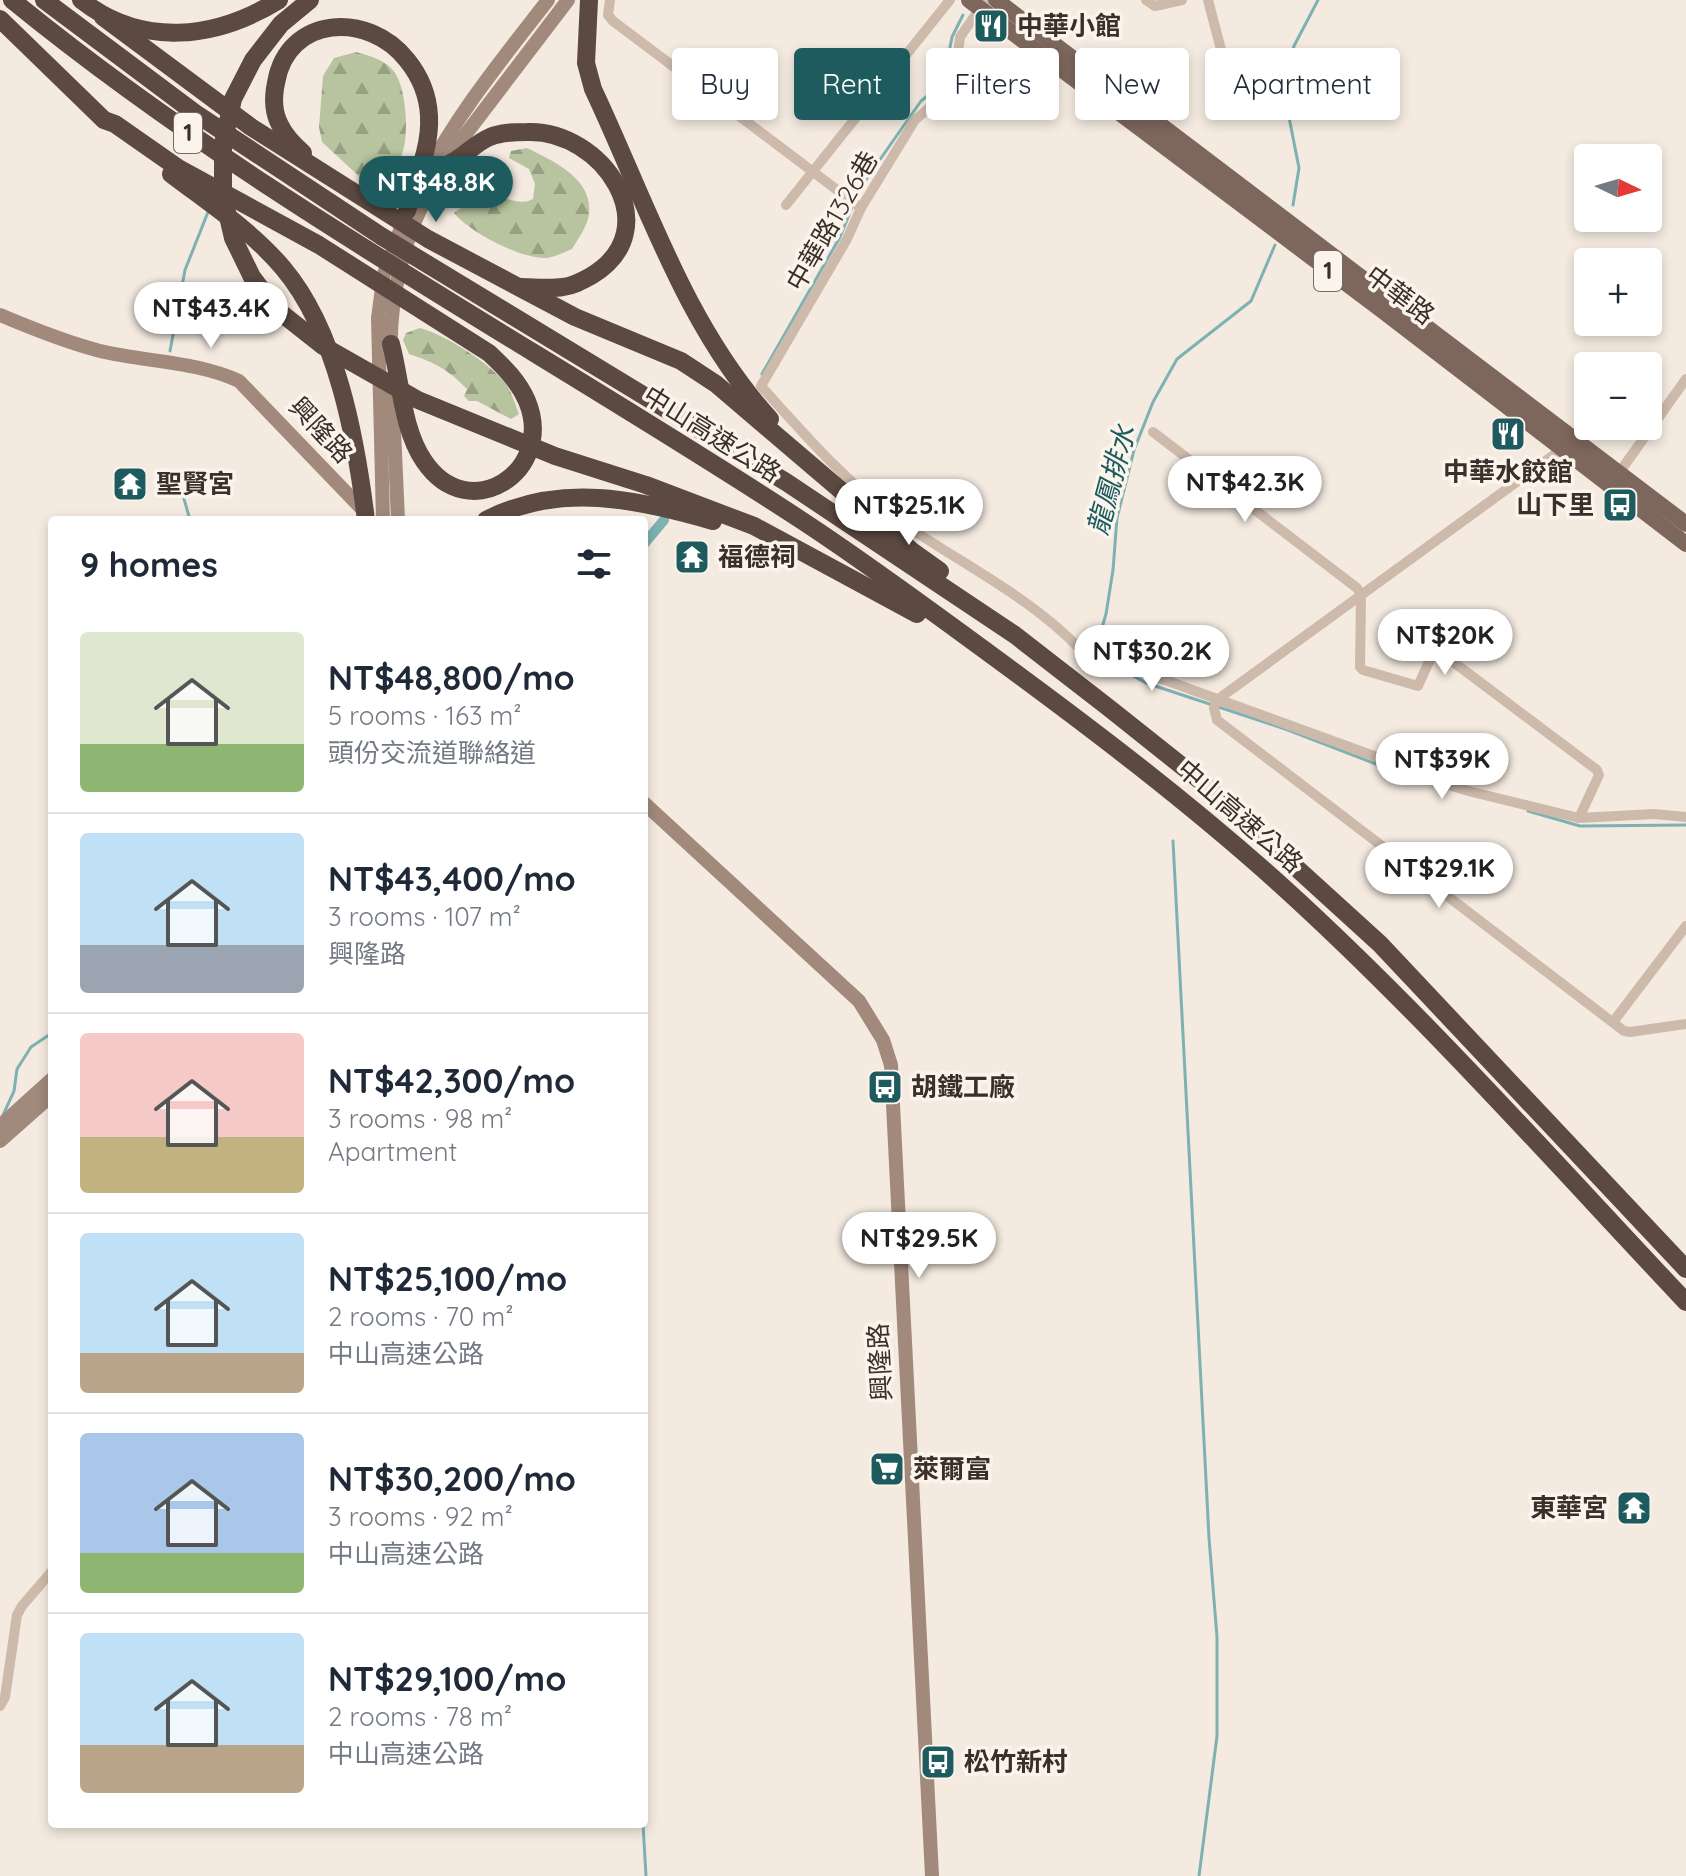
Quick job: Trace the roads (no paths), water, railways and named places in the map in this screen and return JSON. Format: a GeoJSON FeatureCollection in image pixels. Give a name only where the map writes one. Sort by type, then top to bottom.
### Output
{"type":"FeatureCollection","features":[{"type":"Feature","properties":{"kind":"highway","name":"中山高速公路"},"geometry":{"type":"LineString","coordinates":[[12,0],[172,122],[372,254],[799,518],[1117,747],[1284,888],[1429,1028],[1686,1302]]}},
{"type":"Feature","properties":{"kind":"highway","name":"中山高速公路"},"geometry":{"type":"LineString","coordinates":[[44,0],[195,113],[381,236],[786,482],[1015,635],[1202,782],[1337,904],[1479,1047],[1686,1269]]}},
{"type":"Feature","properties":{"kind":"highway"},"geometry":{"type":"LineString","coordinates":[[81,0],[251,127],[428,239],[575,317],[681,361],[716,384],[912,551],[972,595],[1015,635]]}},
{"type":"Feature","properties":{"kind":"highway"},"geometry":{"type":"LineString","coordinates":[[103,17],[143,29],[186,33],[238,22],[279,0]]}},
{"type":"Feature","properties":{"kind":"highway"},"geometry":{"type":"LineString","coordinates":[[310,0],[281,24],[253,60],[233,99],[223,144],[223,195],[233,238],[252,277],[276,309],[323,346],[418,400],[555,456],[696,503],[754,526],[877,591],[970,648],[986,651]]}},
{"type":"Feature","properties":{"kind":"highway"},"geometry":{"type":"LineString","coordinates":[[589,0],[586,63],[593,89],[705,330],[755,402],[839,490]]}},
{"type":"Feature","properties":{"kind":"highway"},"geometry":{"type":"LineString","coordinates":[[0,19],[113,130],[225,216],[284,269],[315,320],[334,367],[352,428],[366,516]]}},
{"type":"Feature","properties":{"kind":"highway"},"geometry":{"type":"LineString","coordinates":[[312,165],[289,139],[274,109],[278,72],[284,56],[300,41],[318,31],[338,26],[359,27],[378,35],[400,51],[415,70],[427,104],[429,117],[425,154],[407,211]]}},
{"type":"Feature","properties":{"kind":"highway"},"geometry":{"type":"LineString","coordinates":[[104,120],[115,124],[178,168],[367,274],[489,353],[523,391],[529,404],[532,436],[525,462],[511,478],[493,489],[463,489],[442,479],[424,462],[409,425],[391,344]]}},
{"type":"Feature","properties":{"kind":"highway"},"geometry":{"type":"LineString","coordinates":[[449,164],[492,136],[533,132],[556,134],[592,153],[618,184],[626,221],[615,255],[602,269],[564,287],[518,287]]}},
{"type":"Feature","properties":{"kind":"highway"},"geometry":{"type":"LineString","coordinates":[[495,516],[525,503],[549,498],[593,498],[669,509],[774,538]]}},
{"type":"Feature","properties":{"kind":"main road","name":"中華路"},"geometry":{"type":"LineString","coordinates":[[996,0],[1568,444]]}},
{"type":"Feature","properties":{"kind":"main road","name":"中華路"},"geometry":{"type":"LineString","coordinates":[[978,3],[1615,479],[1686,524]]}},
{"type":"Feature","properties":{"kind":"main road","name":"中華路"},"geometry":{"type":"LineString","coordinates":[[1615,479],[1686,544]]}},
{"type":"Feature","properties":{"kind":"street"},"geometry":{"type":"LineString","coordinates":[[397,516],[390,480],[378,318],[384,274],[407,211],[440,147],[484,83],[548,0]]}},
{"type":"Feature","properties":{"kind":"street"},"geometry":{"type":"LineString","coordinates":[[384,516],[390,480],[393,310],[403,259],[429,192],[449,164],[459,143],[568,0]]}},
{"type":"Feature","properties":{"kind":"street"},"geometry":{"type":"LineString","coordinates":[[610,0],[608,15],[613,21],[859,207]]}},
{"type":"Feature","properties":{"kind":"street"},"geometry":{"type":"LineString","coordinates":[[786,205],[950,0]]}},
{"type":"Feature","properties":{"kind":"street"},"geometry":{"type":"LineString","coordinates":[[1146,0],[1155,6],[1182,0]]}},
{"type":"Feature","properties":{"kind":"street"},"geometry":{"type":"LineString","coordinates":[[1208,0],[1221,48]]}},
{"type":"Feature","properties":{"kind":"street","name":"中華路1326巷"},"geometry":{"type":"LineString","coordinates":[[978,3],[960,37],[956,69],[949,91],[915,120],[859,207],[847,239],[761,386],[831,464],[877,503],[1065,633],[1079,648],[1108,649],[1132,668],[1217,700]]}},
{"type":"Feature","properties":{"kind":"street","name":"興隆路"},"geometry":{"type":"LineString","coordinates":[[0,315],[43,334],[85,347],[216,370],[239,381],[369,516]]}},
{"type":"Feature","properties":{"kind":"street"},"geometry":{"type":"LineString","coordinates":[[1615,479],[1686,379]]}},
{"type":"Feature","properties":{"kind":"street"},"geometry":{"type":"LineString","coordinates":[[1153,432],[1357,588],[1361,595],[1360,667],[1363,670],[1418,686],[1433,653],[1440,652],[1597,770],[1599,775],[1579,818]]}},
{"type":"Feature","properties":{"kind":"street"},"geometry":{"type":"LineString","coordinates":[[1568,444],[1217,700],[1214,708],[1217,720],[1613,1022],[1630,1032],[1686,1024]]}},
{"type":"Feature","properties":{"kind":"street"},"geometry":{"type":"LineString","coordinates":[[1217,700],[1347,745],[1405,772],[1472,792],[1579,818],[1654,814],[1686,817]]}},
{"type":"Feature","properties":{"kind":"street","name":"興隆路"},"geometry":{"type":"LineString","coordinates":[[648,807],[859,1001],[883,1040],[891,1065],[932,1876]]}},
{"type":"Feature","properties":{"kind":"street"},"geometry":{"type":"LineString","coordinates":[[1613,1022],[1686,926]]}},
{"type":"Feature","properties":{"kind":"street"},"geometry":{"type":"LineString","coordinates":[[0,1126],[48,1083]]}},
{"type":"Feature","properties":{"kind":"street"},"geometry":{"type":"LineString","coordinates":[[0,1141],[48,1099]]}},
{"type":"Feature","properties":{"kind":"street"},"geometry":{"type":"LineString","coordinates":[[0,1706],[5,1697],[17,1615],[48,1576]]}},
{"type":"Feature","properties":{"kind":"waterway","name":"龍鳳排水"},"geometry":{"type":"LineString","coordinates":[[1293,205],[1299,168],[1286,102],[1286,70],[1294,46],[1318,0]]}},
{"type":"Feature","properties":{"kind":"waterway"},"geometry":{"type":"LineString","coordinates":[[762,374],[840,237],[860,188],[921,101],[943,83],[952,37],[963,15]]}},
{"type":"Feature","properties":{"kind":"waterway"},"geometry":{"type":"LineString","coordinates":[[170,351],[185,270],[208,212]]}},
{"type":"Feature","properties":{"kind":"waterway","name":"龍鳳排水"},"geometry":{"type":"LineString","coordinates":[[1102,645],[1099,638],[1113,570],[1117,518],[1134,450],[1153,402],[1177,359],[1251,301],[1275,245]]}},
{"type":"Feature","properties":{"kind":"waterway"},"geometry":{"type":"LineString","coordinates":[[179,481],[189,516]]}},
{"type":"Feature","properties":{"kind":"waterway"},"geometry":{"type":"LineString","coordinates":[[648,539],[664,520]]}},
{"type":"Feature","properties":{"kind":"waterway"},"geometry":{"type":"LineString","coordinates":[[1105,652],[1110,663],[1146,683],[1288,730],[1394,771]]}},
{"type":"Feature","properties":{"kind":"waterway"},"geometry":{"type":"LineString","coordinates":[[1528,811],[1580,826],[1686,825]]}},
{"type":"Feature","properties":{"kind":"waterway"},"geometry":{"type":"LineString","coordinates":[[1173,841],[1209,1538],[1217,1637],[1217,1736],[1199,1876]]}},
{"type":"Feature","properties":{"kind":"waterway"},"geometry":{"type":"LineString","coordinates":[[3,1115],[14,1091],[17,1069],[31,1047],[48,1036]]}},
{"type":"Feature","properties":{"kind":"waterway"},"geometry":{"type":"LineString","coordinates":[[643,1828],[646,1876]]}},
{"type":"Feature","properties":{"kind":"place","name":"中華小館"},"geometry":{"type":"Point","coordinates":[991,26]}},
{"type":"Feature","properties":{"kind":"place","name":"中華水餃館"},"geometry":{"type":"Point","coordinates":[1508,434]}},
{"type":"Feature","properties":{"kind":"place","name":"聖賢宮"},"geometry":{"type":"Point","coordinates":[130,484]}},
{"type":"Feature","properties":{"kind":"place","name":"山下里"},"geometry":{"type":"Point","coordinates":[1620,505]}},
{"type":"Feature","properties":{"kind":"place","name":"福德祠"},"geometry":{"type":"Point","coordinates":[692,557]}},
{"type":"Feature","properties":{"kind":"place","name":"胡鐵工廠"},"geometry":{"type":"Point","coordinates":[885,1087]}},
{"type":"Feature","properties":{"kind":"place","name":"萊爾富"},"geometry":{"type":"Point","coordinates":[887,1469]}},
{"type":"Feature","properties":{"kind":"place","name":"東華宮"},"geometry":{"type":"Point","coordinates":[1634,1508]}},
{"type":"Feature","properties":{"kind":"place","name":"松竹新村"},"geometry":{"type":"Point","coordinates":[938,1762]}}]}
